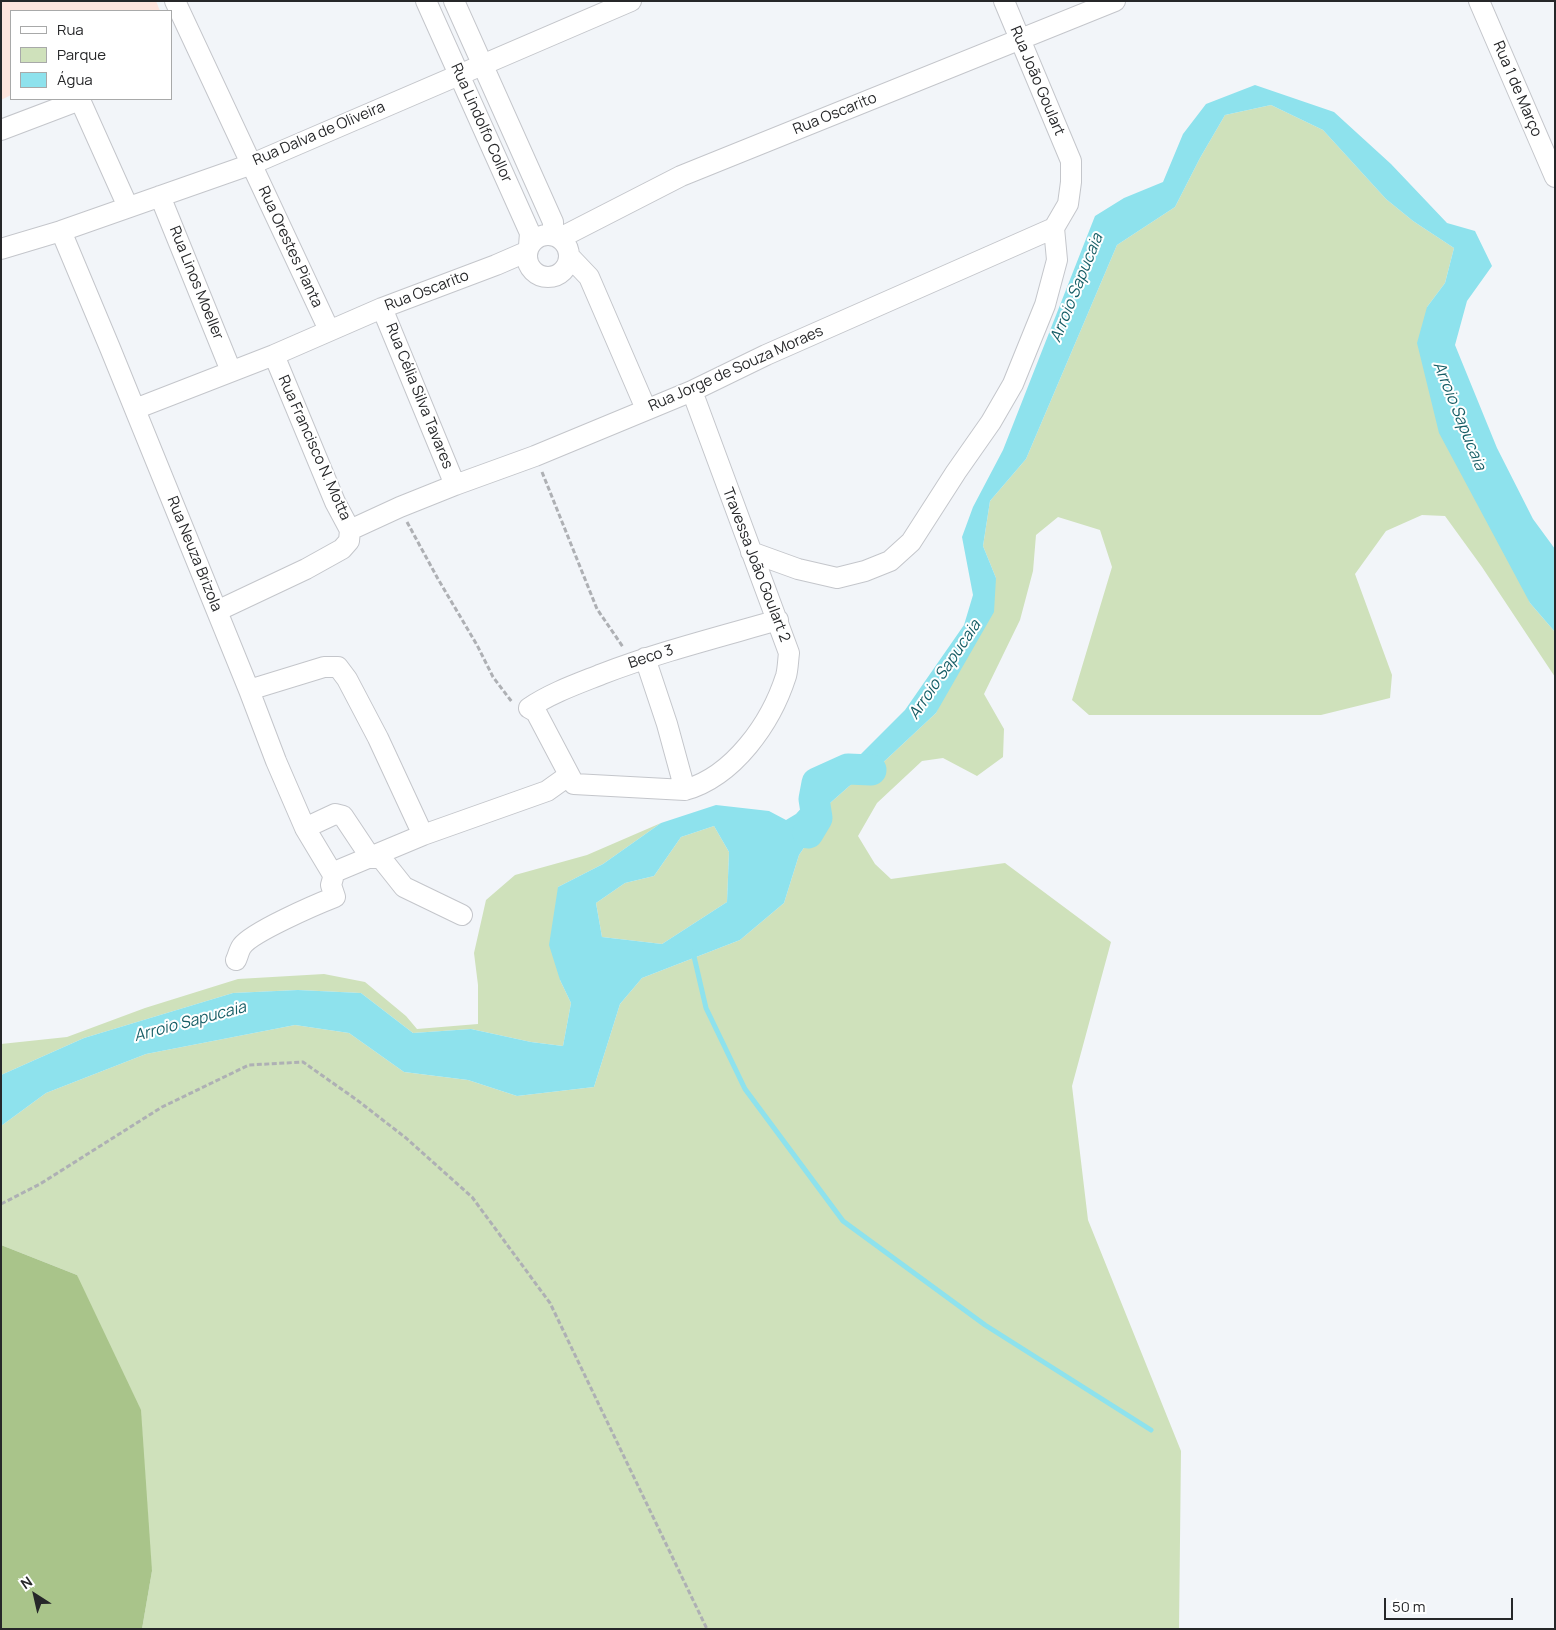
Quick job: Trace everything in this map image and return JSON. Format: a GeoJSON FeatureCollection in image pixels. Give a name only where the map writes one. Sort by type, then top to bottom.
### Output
{"type":"FeatureCollection","features":[{"type":"Feature","properties":{"kind":"street","name":"Rua Orestes Pianta"},"geometry":{"type":"LineString","coordinates":[[175,1],[329,330]]}},
{"type":"Feature","properties":{"kind":"street","name":"Rua Lindolfo Collor"},"geometry":{"type":"LineString","coordinates":[[426,1],[530,233],[527,249]]}},
{"type":"Feature","properties":{"kind":"street","name":"Rua Lindolfo Collor"},"geometry":{"type":"LineString","coordinates":[[454,1],[553,222],[556,236]]}},
{"type":"Feature","properties":{"kind":"street","name":"Rua Dalva de Oliveira"},"geometry":{"type":"LineString","coordinates":[[1,249],[61,231],[252,164],[630,1]]}},
{"type":"Feature","properties":{"kind":"street","name":"Rua João Goulart"},"geometry":{"type":"LineString","coordinates":[[1004,1],[1071,161],[1068,204],[1054,228]]}},
{"type":"Feature","properties":{"kind":"street","name":"Rua Oscarito"},"geometry":{"type":"LineString","coordinates":[[556,236],[681,176],[1115,1]]}},
{"type":"Feature","properties":{"kind":"street","name":"Rua 1 de Março"},"geometry":{"type":"LineString","coordinates":[[1479,1],[1555,178]]}},
{"type":"Feature","properties":{"kind":"street"},"geometry":{"type":"LineString","coordinates":[[1,130],[80,100],[128,207]]}},
{"type":"Feature","properties":{"kind":"street","name":"Rua Linos Moeller"},"geometry":{"type":"LineString","coordinates":[[160,196],[231,371]]}},
{"type":"Feature","properties":{"kind":"street"},"geometry":{"type":"LineString","coordinates":[[751,552],[798,569],[837,578],[865,571],[890,561],[911,542],[991,422],[1013,384],[1045,305],[1057,260],[1054,228]]}},
{"type":"Feature","properties":{"kind":"street","name":"Rua Jorge de Souza Moraes"},"geometry":{"type":"LineString","coordinates":[[350,530],[400,507],[535,456],[692,391],[766,355],[1054,228]]}},
{"type":"Feature","properties":{"kind":"street","name":"Rua Neuza Brizola"},"geometry":{"type":"LineString","coordinates":[[61,231],[217,611],[276,761],[305,828],[332,873]]}},
{"type":"Feature","properties":{"kind":"street"},"geometry":{"type":"LineString","coordinates":[[539,236],[556,236],[568,249],[569,256],[564,269],[559,274],[546,278],[533,272],[528,266],[527,249],[539,236]]}},
{"type":"Feature","properties":{"kind":"street","name":"Rua Oscarito"},"geometry":{"type":"LineString","coordinates":[[135,409],[274,355],[382,308],[496,265],[527,249]]}},
{"type":"Feature","properties":{"kind":"street"},"geometry":{"type":"LineString","coordinates":[[569,256],[589,277],[646,409]]}},
{"type":"Feature","properties":{"kind":"street","name":"Rua Célia Silva Tavares"},"geometry":{"type":"LineString","coordinates":[[382,308],[455,485]]}},
{"type":"Feature","properties":{"kind":"street","name":"Rua Francisco N. Motta"},"geometry":{"type":"LineString","coordinates":[[217,611],[306,569],[342,549],[349,541],[350,530],[335,502],[274,355]]}},
{"type":"Feature","properties":{"kind":"street","name":"Travessa João Goulart 2"},"geometry":{"type":"LineString","coordinates":[[685,790],[702,785],[726,768],[760,732],[787,674],[789,653],[692,391]]}},
{"type":"Feature","properties":{"kind":"street","name":"Beco 3"},"geometry":{"type":"LineString","coordinates":[[529,708],[577,684],[639,660],[778,620]]}},
{"type":"Feature","properties":{"kind":"street"},"geometry":{"type":"LineString","coordinates":[[529,708],[536,712],[568,776],[574,784],[685,790],[667,724],[639,660]]}},
{"type":"Feature","properties":{"kind":"street"},"geometry":{"type":"LineString","coordinates":[[249,690],[324,667],[338,667],[347,679],[378,738],[423,835]]}},
{"type":"Feature","properties":{"kind":"street"},"geometry":{"type":"LineString","coordinates":[[236,960],[242,945],[260,933],[335,897],[331,885],[332,873],[423,835],[547,791],[568,776]]}},
{"type":"Feature","properties":{"kind":"street"},"geometry":{"type":"LineString","coordinates":[[305,828],[335,814],[343,816],[371,858]]}},
{"type":"Feature","properties":{"kind":"street"},"geometry":{"type":"LineString","coordinates":[[371,858],[381,858],[404,887],[462,915]]}},
{"type":"Feature","properties":{"kind":"path"},"geometry":{"type":"LineString","coordinates":[[535,456],[597,609],[639,660]]}},
{"type":"Feature","properties":{"kind":"path"},"geometry":{"type":"LineString","coordinates":[[400,507],[493,677],[520,712],[529,708]]}},
{"type":"Feature","properties":{"kind":"path"},"geometry":{"type":"LineString","coordinates":[[1,1204],[40,1184],[162,1107],[240,1069],[249,1065],[303,1062],[399,1132],[472,1196],[550,1303],[707,1629]]}},
{"type":"Feature","properties":{"kind":"shaded area"},"geometry":{"type":"Polygon","coordinates":[[[1,1],[156,1],[160,10],[10,10],[10,96],[1,100],[1,1]]]}},
{"type":"Feature","properties":{"kind":"green space"},"geometry":{"type":"Polygon","coordinates":[[[1271,105],[1323,130],[1386,199],[1413,221],[1454,248],[1445,283],[1427,307],[1530,603],[1555,632],[1555,677],[1482,567],[1445,516],[1422,515],[1386,531],[1355,574],[1392,675],[1390,698],[1321,715],[1089,715],[1072,700],[1112,567],[1100,530],[1058,517],[1036,535],[1033,571],[1020,620],[984,694],[1004,729],[1003,757],[977,776],[943,758],[922,761],[877,803],[858,836],[875,864],[891,879],[1005,863],[1111,942],[1072,1086],[1088,1220],[1181,1451],[1179,1629],[142,1629],[152,1571],[77,1275],[1,1245],[1,1126],[46,1093],[146,1054],[295,1025],[349,1033],[404,1072],[468,1080],[517,1096],[594,1087],[620,1004],[642,978],[740,940],[784,903],[799,855],[816,830],[829,804],[855,781],[875,770],[936,713],[996,578],[983,546],[990,501],[1026,459],[1117,245],[1175,207],[1225,115],[1271,105]]]}},
{"type":"Feature","properties":{"kind":"green space"},"geometry":{"type":"Polygon","coordinates":[[[661,823],[603,864],[558,887],[560,980],[571,1003],[563,1046],[531,1042],[471,1029],[413,1033],[361,993],[298,990],[233,993],[84,1038],[1,1075],[1,1044],[67,1037],[145,1008],[238,979],[324,974],[365,982],[406,1016],[417,1029],[478,1024],[478,985],[474,953],[486,900],[515,875],[587,855],[661,823]]]}},
{"type":"Feature","properties":{"kind":"green space"},"geometry":{"type":"Polygon","coordinates":[[[714,826],[729,852],[727,902],[662,944],[602,937],[596,903],[625,883],[654,876],[681,837],[714,826]]]}},
{"type":"Feature","properties":{"kind":"green space"},"geometry":{"type":"Polygon","coordinates":[[[1,1245],[77,1275],[141,1410],[152,1571],[142,1629],[1,1629],[1,1245]]]}},
{"type":"Feature","properties":{"kind":"water"},"geometry":{"type":"Polygon","coordinates":[[[1255,85],[1334,112],[1391,164],[1447,223],[1475,231],[1492,266],[1467,301],[1455,345],[1497,448],[1533,519],[1555,549],[1555,632],[1530,603],[1439,433],[1417,343],[1427,307],[1445,283],[1454,248],[1413,221],[1386,199],[1323,130],[1271,105],[1225,115],[1175,207],[1117,245],[1026,459],[990,501],[983,546],[996,578],[994,612],[936,713],[875,770],[855,781],[829,804],[816,830],[799,855],[784,903],[740,940],[642,978],[620,1004],[594,1087],[517,1096],[468,1080],[404,1072],[349,1033],[295,1025],[146,1054],[46,1093],[1,1126],[1,1075],[84,1038],[233,993],[298,990],[361,993],[413,1033],[471,1029],[531,1042],[563,1046],[571,1003],[560,980],[549,945],[558,887],[603,864],[661,823],[716,805],[769,811],[786,820],[796,814],[840,765],[861,754],[905,710],[964,625],[973,595],[962,537],[973,507],[1003,450],[1095,216],[1124,198],[1163,182],[1183,134],[1206,104],[1255,85]],[[714,826],[681,837],[654,876],[625,883],[596,903],[602,937],[662,944],[727,902],[729,852],[714,826]]]}},
{"type":"Feature","properties":{"kind":"waterway","name":"Arroio Sapucaia"},"geometry":{"type":"LineString","coordinates":[[808,833],[817,818],[814,799],[817,783],[848,769],[871,770]]}},
{"type":"Feature","properties":{"kind":"waterway"},"geometry":{"type":"LineString","coordinates":[[693,952],[706,1008],[745,1089],[843,1221],[985,1325],[1151,1430]]}}]}
